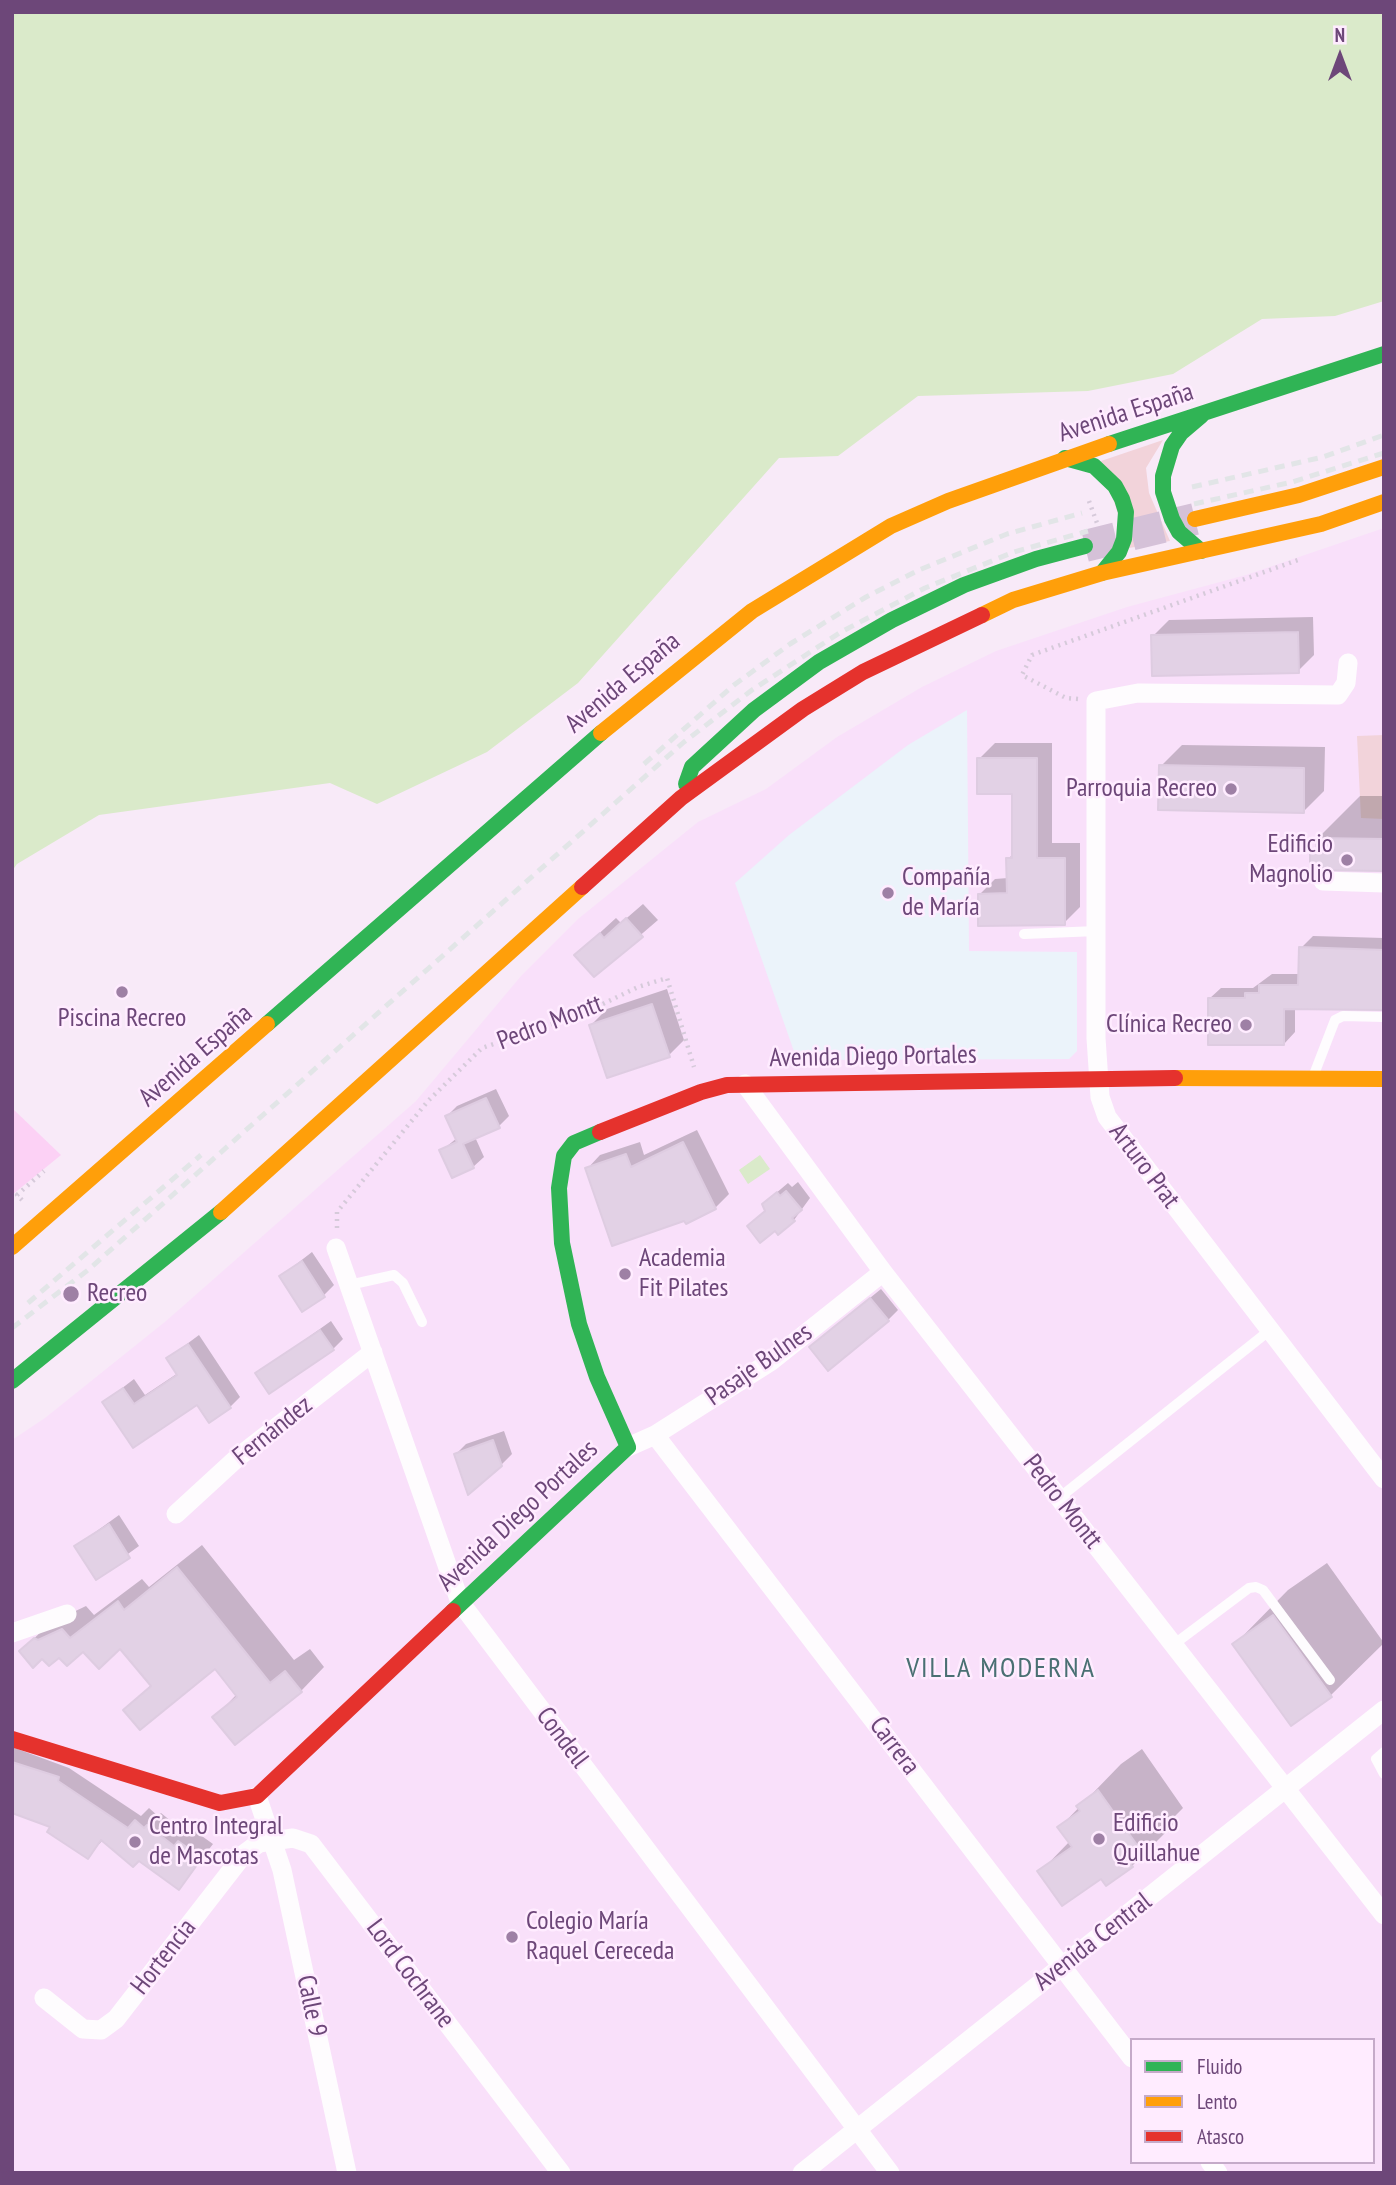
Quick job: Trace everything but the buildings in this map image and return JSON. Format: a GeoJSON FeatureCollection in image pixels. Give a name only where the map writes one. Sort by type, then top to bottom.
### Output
{"type":"FeatureCollection","features":[{"type":"Feature","properties":{"kind":"main road","name":"Avenida España"},"geometry":{"type":"LineString","coordinates":[[12,1247],[597,736],[752,611],[891,526],[1065,458],[1384,354]]}},
{"type":"Feature","properties":{"kind":"main road"},"geometry":{"type":"LineString","coordinates":[[1201,551],[1179,532],[1172,520],[1163,492],[1163,476],[1176,439],[1205,413]]}},
{"type":"Feature","properties":{"kind":"main road"},"geometry":{"type":"LineString","coordinates":[[1065,458],[1080,460],[1100,470],[1115,486],[1122,499],[1126,512],[1124,539],[1119,552],[1102,573]]}},
{"type":"Feature","properties":{"kind":"main road"},"geometry":{"type":"LineString","coordinates":[[1195,520],[1299,495],[1384,467]]}},
{"type":"Feature","properties":{"kind":"main road"},"geometry":{"type":"LineString","coordinates":[[12,1381],[196,1235],[681,798],[803,709],[863,672],[1000,605],[1102,573],[1321,524],[1384,502]]}},
{"type":"Feature","properties":{"kind":"main road"},"geometry":{"type":"LineString","coordinates":[[681,798],[692,766],[754,710],[819,662],[892,620],[964,585],[1036,559],[1085,546]]}},
{"type":"Feature","properties":{"kind":"main road","name":"Avenida Diego Portales"},"geometry":{"type":"LineString","coordinates":[[257,1796],[460,1602],[628,1447],[597,1377],[579,1324],[562,1244],[559,1188],[564,1156],[574,1143],[701,1092],[745,1084],[1098,1078],[1384,1079]]}},
{"type":"Feature","properties":{"kind":"main road"},"geometry":{"type":"LineString","coordinates":[[12,1739],[220,1803],[257,1796]]}},
{"type":"Feature","properties":{"kind":"street"},"geometry":{"type":"LineString","coordinates":[[1096,701],[1138,693],[1338,695],[1346,683],[1348,663]]}},
{"type":"Feature","properties":{"kind":"street","name":"Arturo Prat"},"geometry":{"type":"LineString","coordinates":[[1096,701],[1098,1078],[1107,1117],[1384,1479]]}},
{"type":"Feature","properties":{"kind":"street"},"geometry":{"type":"LineString","coordinates":[[1323,881],[1384,883]]}},
{"type":"Feature","properties":{"kind":"street","name":"Pedro Montt"},"geometry":{"type":"LineString","coordinates":[[745,1084],[883,1272],[1384,1915]]}},
{"type":"Feature","properties":{"kind":"street","name":"Condell"},"geometry":{"type":"LineString","coordinates":[[336,1248],[460,1602],[890,2173]]}},
{"type":"Feature","properties":{"kind":"street","name":"Pasaje Bulnes"},"geometry":{"type":"LineString","coordinates":[[628,1447],[655,1434],[770,1362],[883,1272]]}},
{"type":"Feature","properties":{"kind":"street","name":"Fernández"},"geometry":{"type":"LineString","coordinates":[[176,1514],[237,1458],[373,1352]]}},
{"type":"Feature","properties":{"kind":"street","name":"Carrera"},"geometry":{"type":"LineString","coordinates":[[655,1434],[1130,2055]]}},
{"type":"Feature","properties":{"kind":"street"},"geometry":{"type":"LineString","coordinates":[[12,1633],[66,1614]]}},
{"type":"Feature","properties":{"kind":"street","name":"Avenida Central"},"geometry":{"type":"LineString","coordinates":[[802,2173],[1384,1710]]}},
{"type":"Feature","properties":{"kind":"street"},"geometry":{"type":"LineString","coordinates":[[257,1796],[273,1839]]}},
{"type":"Feature","properties":{"kind":"street","name":"Lord Cochrane"},"geometry":{"type":"LineString","coordinates":[[273,1839],[293,1838],[311,1844],[561,2173]]}},
{"type":"Feature","properties":{"kind":"street","name":"Hortencia"},"geometry":{"type":"LineString","coordinates":[[44,1998],[83,2029],[101,2030],[116,2019],[244,1854],[258,1843],[273,1839]]}},
{"type":"Feature","properties":{"kind":"street","name":"Calle 9"},"geometry":{"type":"LineString","coordinates":[[273,1839],[347,2173]]}},
{"type":"Feature","properties":{"kind":"lane"},"geometry":{"type":"LineString","coordinates":[[1024,934],[1097,931]]}},
{"type":"Feature","properties":{"kind":"lane"},"geometry":{"type":"LineString","coordinates":[[1312,1078],[1335,1020],[1343,1016],[1384,1017]]}},
{"type":"Feature","properties":{"kind":"lane"},"geometry":{"type":"LineString","coordinates":[[349,1285],[394,1275],[403,1283],[422,1322]]}},
{"type":"Feature","properties":{"kind":"lane"},"geometry":{"type":"LineString","coordinates":[[1059,1498],[1270,1330]]}},
{"type":"Feature","properties":{"kind":"lane"},"geometry":{"type":"LineString","coordinates":[[1173,1645],[1249,1588],[1255,1587],[1263,1590],[1331,1680]]}},
{"type":"Feature","properties":{"kind":"lane"},"geometry":{"type":"LineString","coordinates":[[1384,1752],[1376,1759],[1384,1774]]}},
{"type":"Feature","properties":{"kind":"path"},"geometry":{"type":"LineString","coordinates":[[1096,701],[1066,698],[1022,675],[1032,655],[1306,557]]}},
{"type":"Feature","properties":{"kind":"path","name":"Pedro Montt"},"geometry":{"type":"LineString","coordinates":[[336,1248],[337,1212],[428,1101],[482,1048],[584,1013],[638,987],[667,978],[701,1092]]}},
{"type":"Feature","properties":{"kind":"path"},"geometry":{"type":"LineString","coordinates":[[22,1200],[17,1195],[44,1171]]}},
{"type":"Feature","properties":{"kind":"shaded area"},"geometry":{"type":"Polygon","coordinates":[[[12,12],[1384,12],[1384,301],[1335,316],[1262,319],[1173,374],[1088,391],[918,396],[838,456],[779,458],[578,683],[487,752],[377,804],[330,783],[99,815],[17,864],[12,871],[12,12]]]}},
{"type":"Feature","properties":{"kind":"shaded area"},"geometry":{"type":"Polygon","coordinates":[[[1163,440],[1146,468],[1149,493],[1170,541],[1129,548],[1101,461],[1163,440]]]}},
{"type":"Feature","properties":{"kind":"shaded area"},"geometry":{"type":"Polygon","coordinates":[[[1384,528],[1384,2173],[12,2173],[12,1440],[45,1418],[166,1321],[416,1101],[521,976],[578,919],[698,822],[766,789],[837,737],[922,687],[996,651],[1127,607],[1246,575],[1384,528]]]}},
{"type":"Feature","properties":{"kind":"shaded area","name":"Compañía de María"},"geometry":{"type":"Polygon","coordinates":[[[967,710],[969,951],[1077,952],[1077,1051],[1069,1059],[797,1060],[735,883],[789,835],[908,745],[967,710]]]}},
{"type":"Feature","properties":{"kind":"shaded area"},"geometry":{"type":"Polygon","coordinates":[[[1384,735],[1384,819],[1361,818],[1357,736],[1384,735]]]}},
{"type":"Feature","properties":{"kind":"shaded area"},"geometry":{"type":"Polygon","coordinates":[[[760,1155],[770,1169],[748,1184],[739,1170],[760,1155]]]}},
{"type":"Feature","properties":{"kind":"sand"},"geometry":{"type":"Polygon","coordinates":[[[12,1108],[61,1155],[12,1195],[12,1108]]]}},
{"type":"Feature","properties":{"kind":"tunnel"},"geometry":{"type":"LineString","coordinates":[[1085,546],[1195,519]]}},
{"type":"Feature","properties":{"kind":"railway"},"geometry":{"type":"LineString","coordinates":[[1192,487],[1323,457],[1384,435]]}},
{"type":"Feature","properties":{"kind":"railway"},"geometry":{"type":"LineString","coordinates":[[1194,504],[1292,482],[1384,453]]}},
{"type":"Feature","properties":{"kind":"railway"},"geometry":{"type":"LineString","coordinates":[[644,764],[734,685],[790,644],[866,597],[919,570],[1007,534],[1082,513]]}},
{"type":"Feature","properties":{"kind":"railway"},"geometry":{"type":"LineString","coordinates":[[12,1328],[88,1270],[684,742],[752,690],[841,632],[925,588],[1014,552],[1088,531]]}},
{"type":"Feature","properties":{"kind":"railway"},"geometry":{"type":"LineString","coordinates":[[28,1303],[201,1155]]}},
{"type":"Feature","properties":{"kind":"traffic: fast"},"geometry":{"type":"LineString","coordinates":[[1109,444],[1384,354]]}},
{"type":"Feature","properties":{"kind":"traffic: fast"},"geometry":{"type":"LineString","coordinates":[[1201,416],[1181,433],[1172,446],[1163,476],[1163,492],[1172,519],[1179,532],[1201,551]]}},
{"type":"Feature","properties":{"kind":"traffic: fast"},"geometry":{"type":"LineString","coordinates":[[1065,458],[1094,466],[1115,486],[1122,499],[1126,512],[1124,539],[1119,552],[1102,573]]}},
{"type":"Feature","properties":{"kind":"traffic: fast"},"geometry":{"type":"LineString","coordinates":[[686,784],[692,767],[754,710],[819,662],[892,620],[964,585],[1036,559],[1085,546]]}},
{"type":"Feature","properties":{"kind":"traffic: fast"},"geometry":{"type":"LineString","coordinates":[[267,1024],[601,733]]}},
{"type":"Feature","properties":{"kind":"traffic: fast"},"geometry":{"type":"LineString","coordinates":[[453,1611],[628,1447],[597,1377],[579,1324],[562,1243],[559,1188],[564,1156],[574,1143],[600,1132]]}},
{"type":"Feature","properties":{"kind":"traffic: fast"},"geometry":{"type":"LineString","coordinates":[[12,1381],[221,1212]]}},
{"type":"Feature","properties":{"kind":"traffic: slow"},"geometry":{"type":"LineString","coordinates":[[601,733],[752,611],[891,526],[948,501],[1109,444]]}},
{"type":"Feature","properties":{"kind":"traffic: slow"},"geometry":{"type":"LineString","coordinates":[[1195,519],[1299,495],[1384,467]]}},
{"type":"Feature","properties":{"kind":"traffic: slow"},"geometry":{"type":"LineString","coordinates":[[982,615],[1013,600],[1102,573],[1321,524],[1384,502]]}},
{"type":"Feature","properties":{"kind":"traffic: slow"},"geometry":{"type":"LineString","coordinates":[[221,1212],[582,887]]}},
{"type":"Feature","properties":{"kind":"traffic: slow"},"geometry":{"type":"LineString","coordinates":[[12,1247],[267,1024]]}},
{"type":"Feature","properties":{"kind":"traffic: slow"},"geometry":{"type":"LineString","coordinates":[[1175,1078],[1384,1079]]}},
{"type":"Feature","properties":{"kind":"traffic: jam"},"geometry":{"type":"LineString","coordinates":[[582,887],[681,798],[803,709],[863,672],[982,615]]}},
{"type":"Feature","properties":{"kind":"traffic: jam"},"geometry":{"type":"LineString","coordinates":[[600,1132],[701,1092],[727,1085],[1175,1078]]}},
{"type":"Feature","properties":{"kind":"traffic: jam"},"geometry":{"type":"LineString","coordinates":[[12,1739],[220,1803],[257,1796],[453,1611]]}},
{"type":"Feature","properties":{"kind":"place","name":"Parroquia Recreo"},"geometry":{"type":"Point","coordinates":[1231,789]}},
{"type":"Feature","properties":{"kind":"place","name":"Edificio Magnolio"},"geometry":{"type":"Point","coordinates":[1347,860]}},
{"type":"Feature","properties":{"kind":"place","name":"Compañía de María"},"geometry":{"type":"Point","coordinates":[888,893]}},
{"type":"Feature","properties":{"kind":"place","name":"Piscina Recreo"},"geometry":{"type":"Point","coordinates":[122,992]}},
{"type":"Feature","properties":{"kind":"place","name":"Clínica Recreo"},"geometry":{"type":"Point","coordinates":[1246,1025]}},
{"type":"Feature","properties":{"kind":"place","name":"Academia Fit Pilates"},"geometry":{"type":"Point","coordinates":[625,1274]}},
{"type":"Feature","properties":{"kind":"place","name":"Recreo"},"geometry":{"type":"Point","coordinates":[71,1294]}},
{"type":"Feature","properties":{"kind":"place","name":"Edificio Quillahue"},"geometry":{"type":"Point","coordinates":[1099,1839]}},
{"type":"Feature","properties":{"kind":"place","name":"Centro Integral de Mascotas"},"geometry":{"type":"Point","coordinates":[135,1842]}},
{"type":"Feature","properties":{"kind":"place","name":"Colegio María Raquel Cereceda"},"geometry":{"type":"Point","coordinates":[512,1937]}},
{"type":"Feature","properties":{"kind":"district","name":"VILLA MODERNA"},"geometry":{"type":"Point","coordinates":[1001,1669]}}]}
